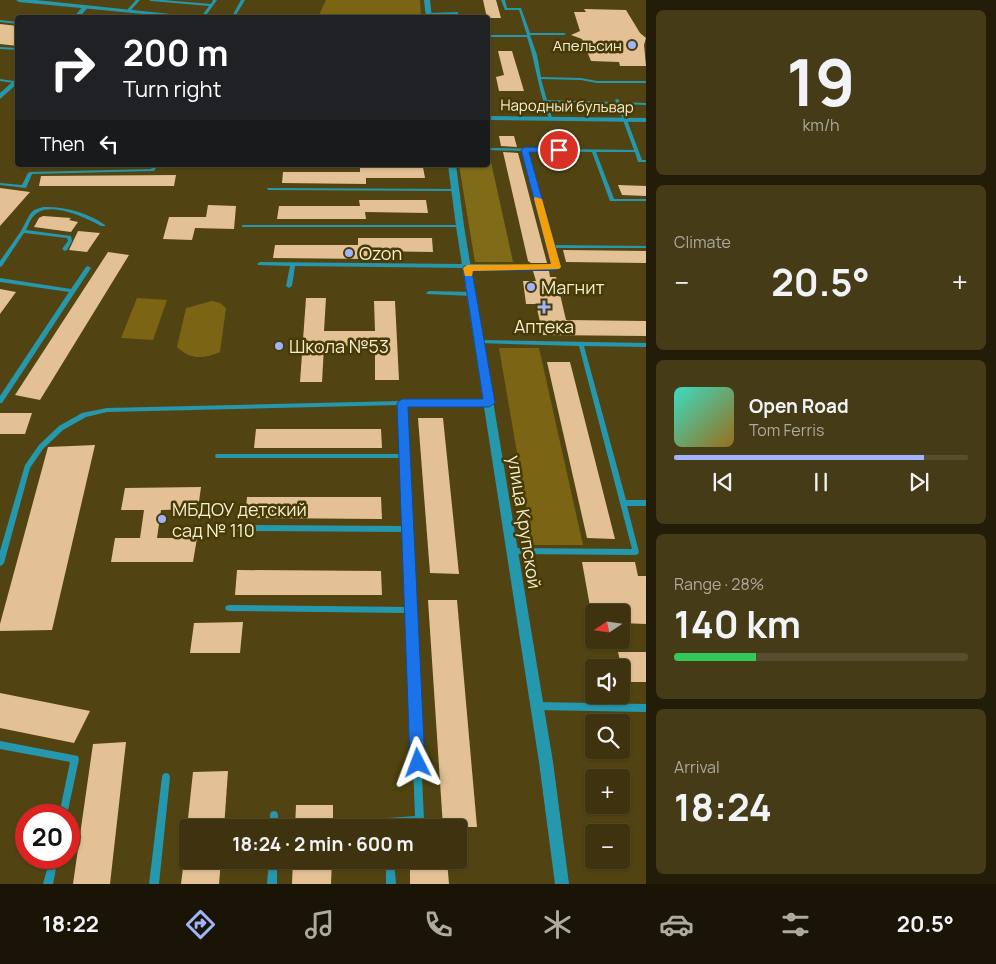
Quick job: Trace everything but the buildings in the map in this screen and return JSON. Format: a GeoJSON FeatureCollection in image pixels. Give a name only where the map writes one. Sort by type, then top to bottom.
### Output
{"type":"FeatureCollection","features":[{"type":"Feature","properties":{"kind":"street"},"geometry":{"type":"LineString","coordinates":[[19,0],[182,15]]}},
{"type":"Feature","properties":{"kind":"street"},"geometry":{"type":"LineString","coordinates":[[427,0],[429,15]]}},
{"type":"Feature","properties":{"kind":"street"},"geometry":{"type":"LineString","coordinates":[[78,15],[86,6]]}},
{"type":"Feature","properties":{"kind":"street"},"geometry":{"type":"LineString","coordinates":[[0,97],[15,83]]}},
{"type":"Feature","properties":{"kind":"street","name":"Народный бульвар"},"geometry":{"type":"LineString","coordinates":[[490,118],[646,120]]}},
{"type":"Feature","properties":{"kind":"street","name":"улица Крупской"},"geometry":{"type":"LineString","coordinates":[[452,167],[460,226],[546,762],[562,884]]}},
{"type":"Feature","properties":{"kind":"lane"},"geometry":{"type":"LineString","coordinates":[[129,10],[138,0]]}},
{"type":"Feature","properties":{"kind":"lane"},"geometry":{"type":"LineString","coordinates":[[152,0],[212,5]]}},
{"type":"Feature","properties":{"kind":"lane"},"geometry":{"type":"LineString","coordinates":[[204,15],[215,0]]}},
{"type":"Feature","properties":{"kind":"lane"},"geometry":{"type":"LineString","coordinates":[[234,15],[243,0]]}},
{"type":"Feature","properties":{"kind":"lane"},"geometry":{"type":"LineString","coordinates":[[503,0],[506,9],[520,9],[550,118]]}},
{"type":"Feature","properties":{"kind":"lane"},"geometry":{"type":"LineString","coordinates":[[438,15],[457,13]]}},
{"type":"Feature","properties":{"kind":"lane"},"geometry":{"type":"LineString","coordinates":[[0,21],[15,23]]}},
{"type":"Feature","properties":{"kind":"lane"},"geometry":{"type":"LineString","coordinates":[[490,36],[564,34]]}},
{"type":"Feature","properties":{"kind":"lane"},"geometry":{"type":"LineString","coordinates":[[0,48],[15,49]]}},
{"type":"Feature","properties":{"kind":"lane"},"geometry":{"type":"LineString","coordinates":[[539,78],[581,79],[597,82],[646,82]]}},
{"type":"Feature","properties":{"kind":"lane"},"geometry":{"type":"LineString","coordinates":[[0,80],[15,83]]}},
{"type":"Feature","properties":{"kind":"lane"},"geometry":{"type":"LineString","coordinates":[[609,82],[613,90]]}},
{"type":"Feature","properties":{"kind":"lane"},"geometry":{"type":"LineString","coordinates":[[544,101],[618,101],[646,104]]}},
{"type":"Feature","properties":{"kind":"lane"},"geometry":{"type":"LineString","coordinates":[[618,101],[640,161],[646,161]]}},
{"type":"Feature","properties":{"kind":"lane"},"geometry":{"type":"LineString","coordinates":[[490,149],[636,151]]}},
{"type":"Feature","properties":{"kind":"lane"},"geometry":{"type":"LineString","coordinates":[[260,264],[467,268],[556,267],[525,150]]}},
{"type":"Feature","properties":{"kind":"lane"},"geometry":{"type":"LineString","coordinates":[[594,151],[612,200],[646,200]]}},
{"type":"Feature","properties":{"kind":"lane"},"geometry":{"type":"LineString","coordinates":[[0,184],[24,187],[30,173],[152,170],[154,167]]}},
{"type":"Feature","properties":{"kind":"lane"},"geometry":{"type":"LineString","coordinates":[[269,189],[455,190]]}},
{"type":"Feature","properties":{"kind":"lane"},"geometry":{"type":"LineString","coordinates":[[0,265],[34,212],[41,209],[52,209],[88,216],[103,225]]}},
{"type":"Feature","properties":{"kind":"lane"},"geometry":{"type":"LineString","coordinates":[[244,226],[460,226]]}},
{"type":"Feature","properties":{"kind":"lane"},"geometry":{"type":"LineString","coordinates":[[23,231],[69,237],[70,241],[65,250]]}},
{"type":"Feature","properties":{"kind":"lane"},"geometry":{"type":"LineString","coordinates":[[551,246],[646,247]]}},
{"type":"Feature","properties":{"kind":"lane"},"geometry":{"type":"LineString","coordinates":[[290,286],[293,265]]}},
{"type":"Feature","properties":{"kind":"lane"},"geometry":{"type":"LineString","coordinates":[[0,401],[88,268]]}},
{"type":"Feature","properties":{"kind":"lane"},"geometry":{"type":"LineString","coordinates":[[0,280],[73,291]]}},
{"type":"Feature","properties":{"kind":"lane"},"geometry":{"type":"LineString","coordinates":[[429,293],[472,294]]}},
{"type":"Feature","properties":{"kind":"lane"},"geometry":{"type":"LineString","coordinates":[[480,342],[646,345]]}},
{"type":"Feature","properties":{"kind":"lane"},"geometry":{"type":"LineString","coordinates":[[512,550],[636,552],[581,344]]}},
{"type":"Feature","properties":{"kind":"lane"},"geometry":{"type":"LineString","coordinates":[[0,563],[27,468],[41,447],[54,434],[84,414],[107,410],[402,403],[489,403]]}},
{"type":"Feature","properties":{"kind":"lane"},"geometry":{"type":"LineString","coordinates":[[402,403],[420,819]]}},
{"type":"Feature","properties":{"kind":"lane"},"geometry":{"type":"LineString","coordinates":[[218,456],[404,456]]}},
{"type":"Feature","properties":{"kind":"lane"},"geometry":{"type":"LineString","coordinates":[[623,502],[646,503]]}},
{"type":"Feature","properties":{"kind":"lane"},"geometry":{"type":"LineString","coordinates":[[238,528],[407,529]]}},
{"type":"Feature","properties":{"kind":"lane"},"geometry":{"type":"LineString","coordinates":[[229,608],[411,610]]}},
{"type":"Feature","properties":{"kind":"lane"},"geometry":{"type":"LineString","coordinates":[[536,706],[646,708]]}},
{"type":"Feature","properties":{"kind":"lane"},"geometry":{"type":"LineString","coordinates":[[0,745],[75,759],[65,804]]}},
{"type":"Feature","properties":{"kind":"lane"},"geometry":{"type":"LineString","coordinates":[[154,884],[166,776]]}},
{"type":"Feature","properties":{"kind":"lane"},"geometry":{"type":"LineString","coordinates":[[48,884],[51,869]]}},
{"type":"Feature","properties":{"kind":"lane"},"geometry":{"type":"LineString","coordinates":[[272,884],[273,869]]}},
{"type":"Feature","properties":{"kind":"lane"},"geometry":{"type":"LineString","coordinates":[[390,869],[391,884]]}},
{"type":"Feature","properties":{"kind":"shaded area"},"geometry":{"type":"Polygon","coordinates":[[[326,0],[420,0],[421,15],[319,15],[326,0]]]}},
{"type":"Feature","properties":{"kind":"shaded area"},"geometry":{"type":"Polygon","coordinates":[[[491,162],[513,262],[475,262],[459,167],[490,167],[491,162]]]}},
{"type":"Feature","properties":{"kind":"shaded area"},"geometry":{"type":"Polygon","coordinates":[[[137,298],[167,300],[153,340],[121,338],[137,298]]]}},
{"type":"Feature","properties":{"kind":"shaded area"},"geometry":{"type":"Polygon","coordinates":[[[212,301],[220,303],[226,308],[220,352],[203,357],[187,354],[177,347],[186,308],[212,301]]]}},
{"type":"Feature","properties":{"kind":"shaded area"},"geometry":{"type":"Polygon","coordinates":[[[499,348],[539,348],[583,545],[533,545],[499,348]]]}},
{"type":"Feature","properties":{"kind":"slow traffic"},"geometry":{"type":"LineString","coordinates":[[468,274],[467,268],[556,267],[538,199]]}},
{"type":"Feature","properties":{"kind":"place","name":"Апельсин"},"geometry":{"type":"Point","coordinates":[632,45]}},
{"type":"Feature","properties":{"kind":"place","name":"Ozon"},"geometry":{"type":"Point","coordinates":[349,253]}},
{"type":"Feature","properties":{"kind":"place","name":"Магнит"},"geometry":{"type":"Point","coordinates":[531,287]}},
{"type":"Feature","properties":{"kind":"place","name":"Аптека"},"geometry":{"type":"Point","coordinates":[544,307]}},
{"type":"Feature","properties":{"kind":"place","name":"Школа №53"},"geometry":{"type":"Point","coordinates":[279,346]}},
{"type":"Feature","properties":{"kind":"place","name":"МБДОУ детский сад № 110"},"geometry":{"type":"Point","coordinates":[162,519]}},
{"type":"Feature","properties":{"kind":"route"},"geometry":{"type":"LineString","coordinates":[[418,763],[402,403],[489,403],[467,268],[556,267],[525,150],[559,150]]}}]}
